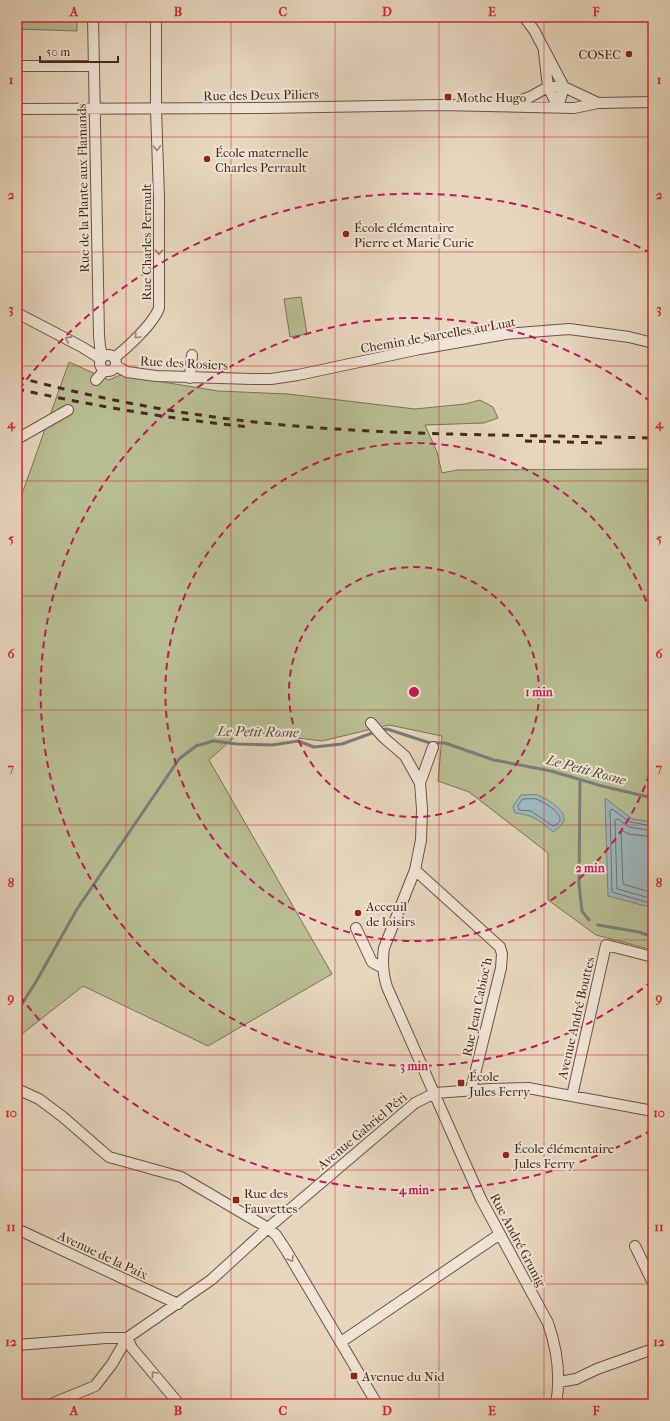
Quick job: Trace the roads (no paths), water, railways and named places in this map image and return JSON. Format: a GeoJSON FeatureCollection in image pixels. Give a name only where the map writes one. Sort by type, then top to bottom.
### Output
{"type":"FeatureCollection","features":[{"type":"Feature","properties":{"kind":"street","name":"Rue de la Plante aux Flamands"},"geometry":{"type":"LineString","coordinates":[[93,17],[99,335],[102,358]]}},
{"type":"Feature","properties":{"kind":"street","name":"Rue Charles Perrault"},"geometry":{"type":"LineString","coordinates":[[115,362],[123,351],[155,317],[159,308],[156,17]]}},
{"type":"Feature","properties":{"kind":"street"},"geometry":{"type":"LineString","coordinates":[[524,17],[534,30],[564,87],[558,107]]}},
{"type":"Feature","properties":{"kind":"street"},"geometry":{"type":"LineString","coordinates":[[544,48],[548,87],[558,107]]}},
{"type":"Feature","properties":{"kind":"street"},"geometry":{"type":"LineString","coordinates":[[17,66],[94,66]]}},
{"type":"Feature","properties":{"kind":"street","name":"Rue des Deux Piliers"},"geometry":{"type":"LineString","coordinates":[[506,106],[530,97],[548,87],[564,87],[598,103]]}},
{"type":"Feature","properties":{"kind":"street","name":"Rue des Deux Piliers"},"geometry":{"type":"LineString","coordinates":[[17,109],[506,106],[574,108],[598,103],[653,102]]}},
{"type":"Feature","properties":{"kind":"street"},"geometry":{"type":"LineString","coordinates":[[17,313],[102,358]]}},
{"type":"Feature","properties":{"kind":"street","name":"Chemin de Sarcelles au Luat"},"geometry":{"type":"LineString","coordinates":[[252,379],[298,375],[420,349],[506,334],[569,329],[629,337],[653,343]]}},
{"type":"Feature","properties":{"kind":"street"},"geometry":{"type":"LineString","coordinates":[[109,355],[115,362],[115,368],[110,372],[104,370],[101,367],[102,358],[109,355]]}},
{"type":"Feature","properties":{"kind":"street"},"geometry":{"type":"LineString","coordinates":[[190,378],[192,355]]}},
{"type":"Feature","properties":{"kind":"street","name":"Rue des Rosiers"},"geometry":{"type":"LineString","coordinates":[[115,362],[127,372],[140,374],[190,378],[252,379]]}},
{"type":"Feature","properties":{"kind":"street"},"geometry":{"type":"LineString","coordinates":[[96,380],[104,370]]}},
{"type":"Feature","properties":{"kind":"street"},"geometry":{"type":"LineString","coordinates":[[17,439],[68,410]]}},
{"type":"Feature","properties":{"kind":"street"},"geometry":{"type":"LineString","coordinates":[[371,723],[383,737],[405,756],[420,782]]}},
{"type":"Feature","properties":{"kind":"street"},"geometry":{"type":"LineString","coordinates":[[420,782],[433,747]]}},
{"type":"Feature","properties":{"kind":"street","name":"Rue André Grunig"},"geometry":{"type":"LineString","coordinates":[[420,782],[422,808],[421,840],[415,870],[384,948],[382,957],[387,987],[482,1198],[548,1323],[554,1340],[559,1382],[556,1404]]}},
{"type":"Feature","properties":{"kind":"street","name":"Rue Jean Cabioc'h"},"geometry":{"type":"LineString","coordinates":[[415,870],[500,946],[502,954],[501,968],[471,1090]]}},
{"type":"Feature","properties":{"kind":"street"},"geometry":{"type":"LineString","coordinates":[[356,928],[372,962],[383,968]]}},
{"type":"Feature","properties":{"kind":"street","name":"Avenue André Bouttes"},"geometry":{"type":"LineString","coordinates":[[572,1096],[606,945],[653,957]]}},
{"type":"Feature","properties":{"kind":"street","name":"Avenue Gabriel Péri"},"geometry":{"type":"LineString","coordinates":[[127,1338],[211,1280],[268,1228],[415,1103],[435,1093],[528,1088],[653,1111]]}},
{"type":"Feature","properties":{"kind":"street"},"geometry":{"type":"LineString","coordinates":[[17,1089],[39,1099],[63,1116],[109,1157],[182,1177],[268,1228],[276,1235],[286,1250],[377,1404]]}},
{"type":"Feature","properties":{"kind":"street","name":"Avenue de la Paix"},"geometry":{"type":"LineString","coordinates":[[17,1229],[178,1304]]}},
{"type":"Feature","properties":{"kind":"street"},"geometry":{"type":"LineString","coordinates":[[341,1342],[500,1234]]}},
{"type":"Feature","properties":{"kind":"street"},"geometry":{"type":"LineString","coordinates":[[635,1246],[653,1283]]}},
{"type":"Feature","properties":{"kind":"street"},"geometry":{"type":"LineString","coordinates":[[17,1346],[106,1338],[127,1338]]}},
{"type":"Feature","properties":{"kind":"street"},"geometry":{"type":"LineString","coordinates":[[51,1404],[94,1386],[112,1364],[127,1338]]}},
{"type":"Feature","properties":{"kind":"street"},"geometry":{"type":"LineString","coordinates":[[127,1338],[132,1348],[179,1404]]}},
{"type":"Feature","properties":{"kind":"street"},"geometry":{"type":"LineString","coordinates":[[559,1382],[576,1379],[597,1369],[653,1349]]}},
{"type":"Feature","properties":{"kind":"water"},"geometry":{"type":"Polygon","coordinates":[[[521,795],[537,795],[559,808],[564,816],[564,820],[560,827],[553,832],[536,819],[527,815],[515,813],[513,806],[521,795]]]}},
{"type":"Feature","properties":{"kind":"water"},"geometry":{"type":"Polygon","coordinates":[[[605,798],[632,819],[653,822],[653,908],[608,896],[605,798]]]}},
{"type":"Feature","properties":{"kind":"waterway","name":"Le Petit Rosne"},"geometry":{"type":"LineString","coordinates":[[380,730],[387,729],[430,743],[445,743],[494,760],[551,771],[602,786],[653,798]]}},
{"type":"Feature","properties":{"kind":"waterway","name":"Le Petit Rosne"},"geometry":{"type":"LineString","coordinates":[[17,1012],[77,909],[179,759],[196,746],[213,741],[237,744],[272,745],[298,741],[314,747],[342,744],[375,732]]}},
{"type":"Feature","properties":{"kind":"waterway"},"geometry":{"type":"LineString","coordinates":[[580,780],[579,884],[582,911],[589,920]]}},
{"type":"Feature","properties":{"kind":"waterway"},"geometry":{"type":"LineString","coordinates":[[598,925],[639,932],[653,937]]}},
{"type":"Feature","properties":{"kind":"tunnel"},"geometry":{"type":"LineString","coordinates":[[68,410],[96,380]]}},
{"type":"Feature","properties":{"kind":"railway"},"geometry":{"type":"LineString","coordinates":[[17,377],[54,387],[168,410],[283,425],[404,433],[653,438]]}},
{"type":"Feature","properties":{"kind":"railway"},"geometry":{"type":"LineString","coordinates":[[17,389],[133,411],[249,427]]}},
{"type":"Feature","properties":{"kind":"railway"},"geometry":{"type":"LineString","coordinates":[[525,441],[603,443]]}},
{"type":"Feature","properties":{"kind":"place","name":"COSEC"},"geometry":{"type":"Point","coordinates":[629,54]}},
{"type":"Feature","properties":{"kind":"place","name":"Mothe Hugo"},"geometry":{"type":"Point","coordinates":[448,97]}},
{"type":"Feature","properties":{"kind":"place","name":"École maternelle Charles Perrault"},"geometry":{"type":"Point","coordinates":[207,159]}},
{"type":"Feature","properties":{"kind":"place","name":"École élémentaire Pierre et Marie Curie"},"geometry":{"type":"Point","coordinates":[346,234]}},
{"type":"Feature","properties":{"kind":"place","name":"Acceuil de loisirs"},"geometry":{"type":"Point","coordinates":[358,913]}},
{"type":"Feature","properties":{"kind":"place","name":"École Jules Ferry"},"geometry":{"type":"Point","coordinates":[461,1083]}},
{"type":"Feature","properties":{"kind":"place","name":"École élémentaire Jules Ferry"},"geometry":{"type":"Point","coordinates":[506,1155]}},
{"type":"Feature","properties":{"kind":"place","name":"Rue des Fauvettes"},"geometry":{"type":"Point","coordinates":[236,1200]}},
{"type":"Feature","properties":{"kind":"place","name":"Avenue du Nid"},"geometry":{"type":"Point","coordinates":[354,1376]}}]}
